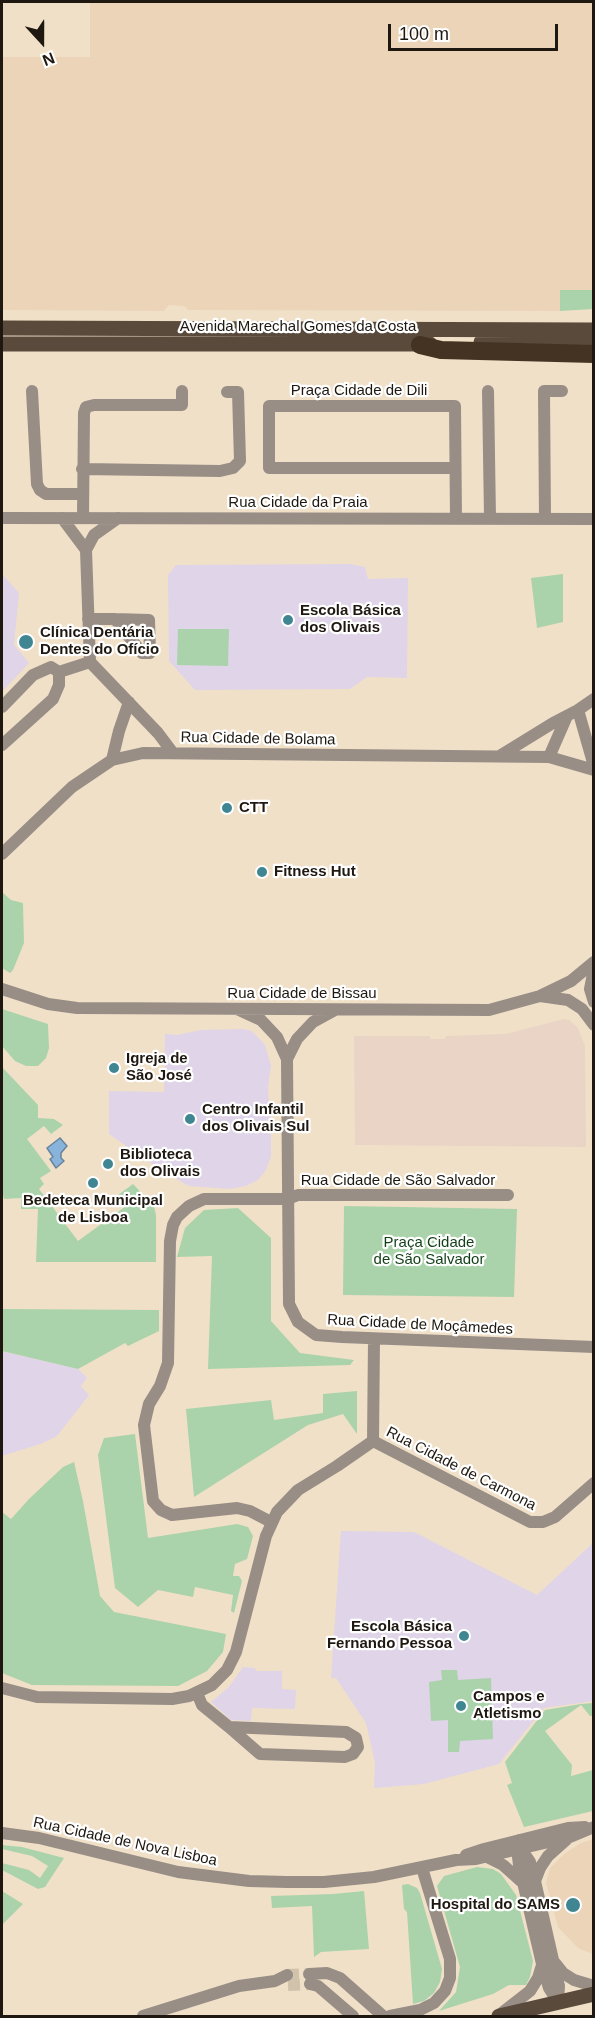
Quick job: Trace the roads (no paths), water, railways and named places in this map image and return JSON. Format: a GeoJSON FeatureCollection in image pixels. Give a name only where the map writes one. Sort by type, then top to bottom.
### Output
{"type":"FeatureCollection","features":[{"type":"Feature","properties":{"kind":"highway"},"geometry":{"type":"LineString","coordinates":[[420,345],[441,350],[594,354]]}},
{"type":"Feature","properties":{"kind":"main road"},"geometry":{"type":"LineString","coordinates":[[555,330],[594,326]]}},
{"type":"Feature","properties":{"kind":"main road","name":"Avenida Marechal Gomes da Costa"},"geometry":{"type":"LineString","coordinates":[[2,328],[594,330]]}},
{"type":"Feature","properties":{"kind":"main road","name":"Avenida Marechal Gomes da Costa"},"geometry":{"type":"LineString","coordinates":[[2,344],[594,343]]}},
{"type":"Feature","properties":{"kind":"main road"},"geometry":{"type":"LineString","coordinates":[[497,2016],[594,1994]]}},
{"type":"Feature","properties":{"kind":"street"},"geometry":{"type":"LineString","coordinates":[[32,391],[34,464],[37,484],[46,494],[83,494]]}},
{"type":"Feature","properties":{"kind":"street"},"geometry":{"type":"LineString","coordinates":[[488,391],[490,518]]}},
{"type":"Feature","properties":{"kind":"street"},"geometry":{"type":"LineString","coordinates":[[545,519],[544,391],[562,391]]}},
{"type":"Feature","properties":{"kind":"street"},"geometry":{"type":"LineString","coordinates":[[83,518],[82,469],[86,407],[94,405],[182,405],[182,392]]}},
{"type":"Feature","properties":{"kind":"street"},"geometry":{"type":"LineString","coordinates":[[82,469],[220,471],[233,468],[240,461],[238,392],[227,392]]}},
{"type":"Feature","properties":{"kind":"street","name":"Praça Cidade de Dili"},"geometry":{"type":"LineString","coordinates":[[455,468],[269,468],[269,406],[455,406],[456,519]]}},
{"type":"Feature","properties":{"kind":"street","name":"Rua Cidade da Praia"},"geometry":{"type":"LineString","coordinates":[[2,518],[594,519]]}},
{"type":"Feature","properties":{"kind":"street"},"geometry":{"type":"LineString","coordinates":[[62,518],[86,550]]}},
{"type":"Feature","properties":{"kind":"street"},"geometry":{"type":"LineString","coordinates":[[118,518],[94,535],[86,550],[90,662],[158,733],[173,753]]}},
{"type":"Feature","properties":{"kind":"street"},"geometry":{"type":"LineString","coordinates":[[88,619],[115,619]]}},
{"type":"Feature","properties":{"kind":"street"},"geometry":{"type":"LineString","coordinates":[[2,707],[33,675],[51,667],[59,672],[90,662]]}},
{"type":"Feature","properties":{"kind":"street"},"geometry":{"type":"LineString","coordinates":[[2,745],[53,699],[59,685],[59,672]]}},
{"type":"Feature","properties":{"kind":"street"},"geometry":{"type":"LineString","coordinates":[[501,755],[594,699]]}},
{"type":"Feature","properties":{"kind":"street"},"geometry":{"type":"LineString","coordinates":[[112,760],[129,702]]}},
{"type":"Feature","properties":{"kind":"street"},"geometry":{"type":"LineString","coordinates":[[572,713],[549,757],[594,771]]}},
{"type":"Feature","properties":{"kind":"street"},"geometry":{"type":"LineString","coordinates":[[572,713],[594,766]]}},
{"type":"Feature","properties":{"kind":"street","name":"Rua Cidade de Bolama"},"geometry":{"type":"LineString","coordinates":[[2,854],[72,787],[112,760],[143,753],[549,757]]}},
{"type":"Feature","properties":{"kind":"street","name":"Rua Cidade de Bissau"},"geometry":{"type":"LineString","coordinates":[[2,988],[48,1004],[77,1008],[489,1010],[540,996],[571,981],[594,962]]}},
{"type":"Feature","properties":{"kind":"street"},"geometry":{"type":"LineString","coordinates":[[594,969],[590,989],[594,1002]]}},
{"type":"Feature","properties":{"kind":"street"},"geometry":{"type":"LineString","coordinates":[[540,996],[568,1000],[582,1009],[594,1025]]}},
{"type":"Feature","properties":{"kind":"street","name":"Rua Cidade de Moçâmedes"},"geometry":{"type":"LineString","coordinates":[[237,1010],[261,1020],[277,1037],[287,1059],[289,1304],[298,1322],[316,1335],[374,1340],[594,1347]]}},
{"type":"Feature","properties":{"kind":"street"},"geometry":{"type":"LineString","coordinates":[[287,1059],[297,1039],[313,1022],[337,1010]]}},
{"type":"Feature","properties":{"kind":"street","name":"Rua Cidade de São Salvador"},"geometry":{"type":"LineString","coordinates":[[271,1522],[250,1511],[237,1508],[179,1515],[166,1514],[157,1506],[152,1495],[143,1432],[147,1411],[163,1380],[168,1363],[170,1241],[177,1217],[189,1206],[204,1199],[288,1199],[298,1195],[508,1195]]}},
{"type":"Feature","properties":{"kind":"street"},"geometry":{"type":"LineString","coordinates":[[2,1688],[37,1697],[172,1699],[197,1693],[220,1678],[236,1652],[271,1522],[283,1504],[298,1490],[373,1442],[374,1340]]}},
{"type":"Feature","properties":{"kind":"street","name":"Rua Cidade de Carmona"},"geometry":{"type":"LineString","coordinates":[[373,1442],[530,1522],[543,1522],[555,1517],[594,1483]]}},
{"type":"Feature","properties":{"kind":"street"},"geometry":{"type":"LineString","coordinates":[[197,1693],[202,1705],[260,1754],[345,1757],[353,1754],[358,1747],[356,1738],[346,1732],[229,1727]]}},
{"type":"Feature","properties":{"kind":"street","name":"Rua Cidade de Nova Lisboa"},"geometry":{"type":"LineString","coordinates":[[2,1833],[39,1838],[178,1872],[249,1881],[324,1882],[374,1877],[456,1860],[488,1857],[520,1845],[568,1828],[594,1827],[570,1837],[520,1845],[473,1852],[456,1860]]}},
{"type":"Feature","properties":{"kind":"street"},"geometry":{"type":"LineString","coordinates":[[529,1882],[558,1845],[570,1837]]}},
{"type":"Feature","properties":{"kind":"street"},"geometry":{"type":"LineString","coordinates":[[520,1845],[527,1855],[529,1882],[548,1962],[549,1988],[558,2002]]}},
{"type":"Feature","properties":{"kind":"street"},"geometry":{"type":"LineString","coordinates":[[488,1857],[529,1882]]}},
{"type":"Feature","properties":{"kind":"street"},"geometry":{"type":"LineString","coordinates":[[390,2016],[420,2010],[434,2003],[445,1991],[450,1977],[450,1959],[422,1868]]}},
{"type":"Feature","properties":{"kind":"street"},"geometry":{"type":"LineString","coordinates":[[548,1962],[574,1980],[594,1986]]}},
{"type":"Feature","properties":{"kind":"street"},"geometry":{"type":"LineString","coordinates":[[497,2016],[530,1991],[548,1962]]}},
{"type":"Feature","properties":{"kind":"street"},"geometry":{"type":"LineString","coordinates":[[352,2016],[309,1979],[327,1973],[340,1978],[383,2016]]}},
{"type":"Feature","properties":{"kind":"street"},"geometry":{"type":"LineString","coordinates":[[143,2016],[239,1986],[288,1980]]}},
{"type":"Feature","properties":{"kind":"water"},"geometry":{"type":"Polygon","coordinates":[[[60,1138],[67,1146],[61,1153],[64,1161],[56,1168],[47,1148],[60,1138]]]}},
{"type":"Feature","properties":{"kind":"tunnel"},"geometry":{"type":"LineString","coordinates":[[287,1975],[309,1974]]}},
{"type":"Feature","properties":{"kind":"tunnel"},"geometry":{"type":"LineString","coordinates":[[288,1985],[310,1984]]}},
{"type":"Feature","properties":{"kind":"place","name":"Escola Básica dos Olivais"},"geometry":{"type":"Point","coordinates":[288,620]}},
{"type":"Feature","properties":{"kind":"place","name":"Clínica Dentária Dentes do Ofício"},"geometry":{"type":"Point","coordinates":[26,642]}},
{"type":"Feature","properties":{"kind":"place","name":"CTT"},"geometry":{"type":"Point","coordinates":[227,808]}},
{"type":"Feature","properties":{"kind":"place","name":"Fitness Hut"},"geometry":{"type":"Point","coordinates":[262,872]}},
{"type":"Feature","properties":{"kind":"place","name":"Igreja de São José"},"geometry":{"type":"Point","coordinates":[114,1068]}},
{"type":"Feature","properties":{"kind":"place","name":"Centro Infantil dos Olivais Sul"},"geometry":{"type":"Point","coordinates":[190,1119]}},
{"type":"Feature","properties":{"kind":"place","name":"Biblioteca dos Olivais"},"geometry":{"type":"Point","coordinates":[108,1164]}},
{"type":"Feature","properties":{"kind":"place","name":"Bedeteca Municipal de Lisboa"},"geometry":{"type":"Point","coordinates":[93,1183]}},
{"type":"Feature","properties":{"kind":"place","name":"Escola Básica Fernando Pessoa"},"geometry":{"type":"Point","coordinates":[464,1636]}},
{"type":"Feature","properties":{"kind":"place","name":"Campos e Atletismo"},"geometry":{"type":"Point","coordinates":[461,1706]}},
{"type":"Feature","properties":{"kind":"place","name":"Hospital do SAMS"},"geometry":{"type":"Point","coordinates":[573,1905]}},
{"type":"Feature","properties":{"kind":"park label","name":"Praça Cidade de São Salvador"},"geometry":{"type":"Point","coordinates":[429,1252]}}]}
